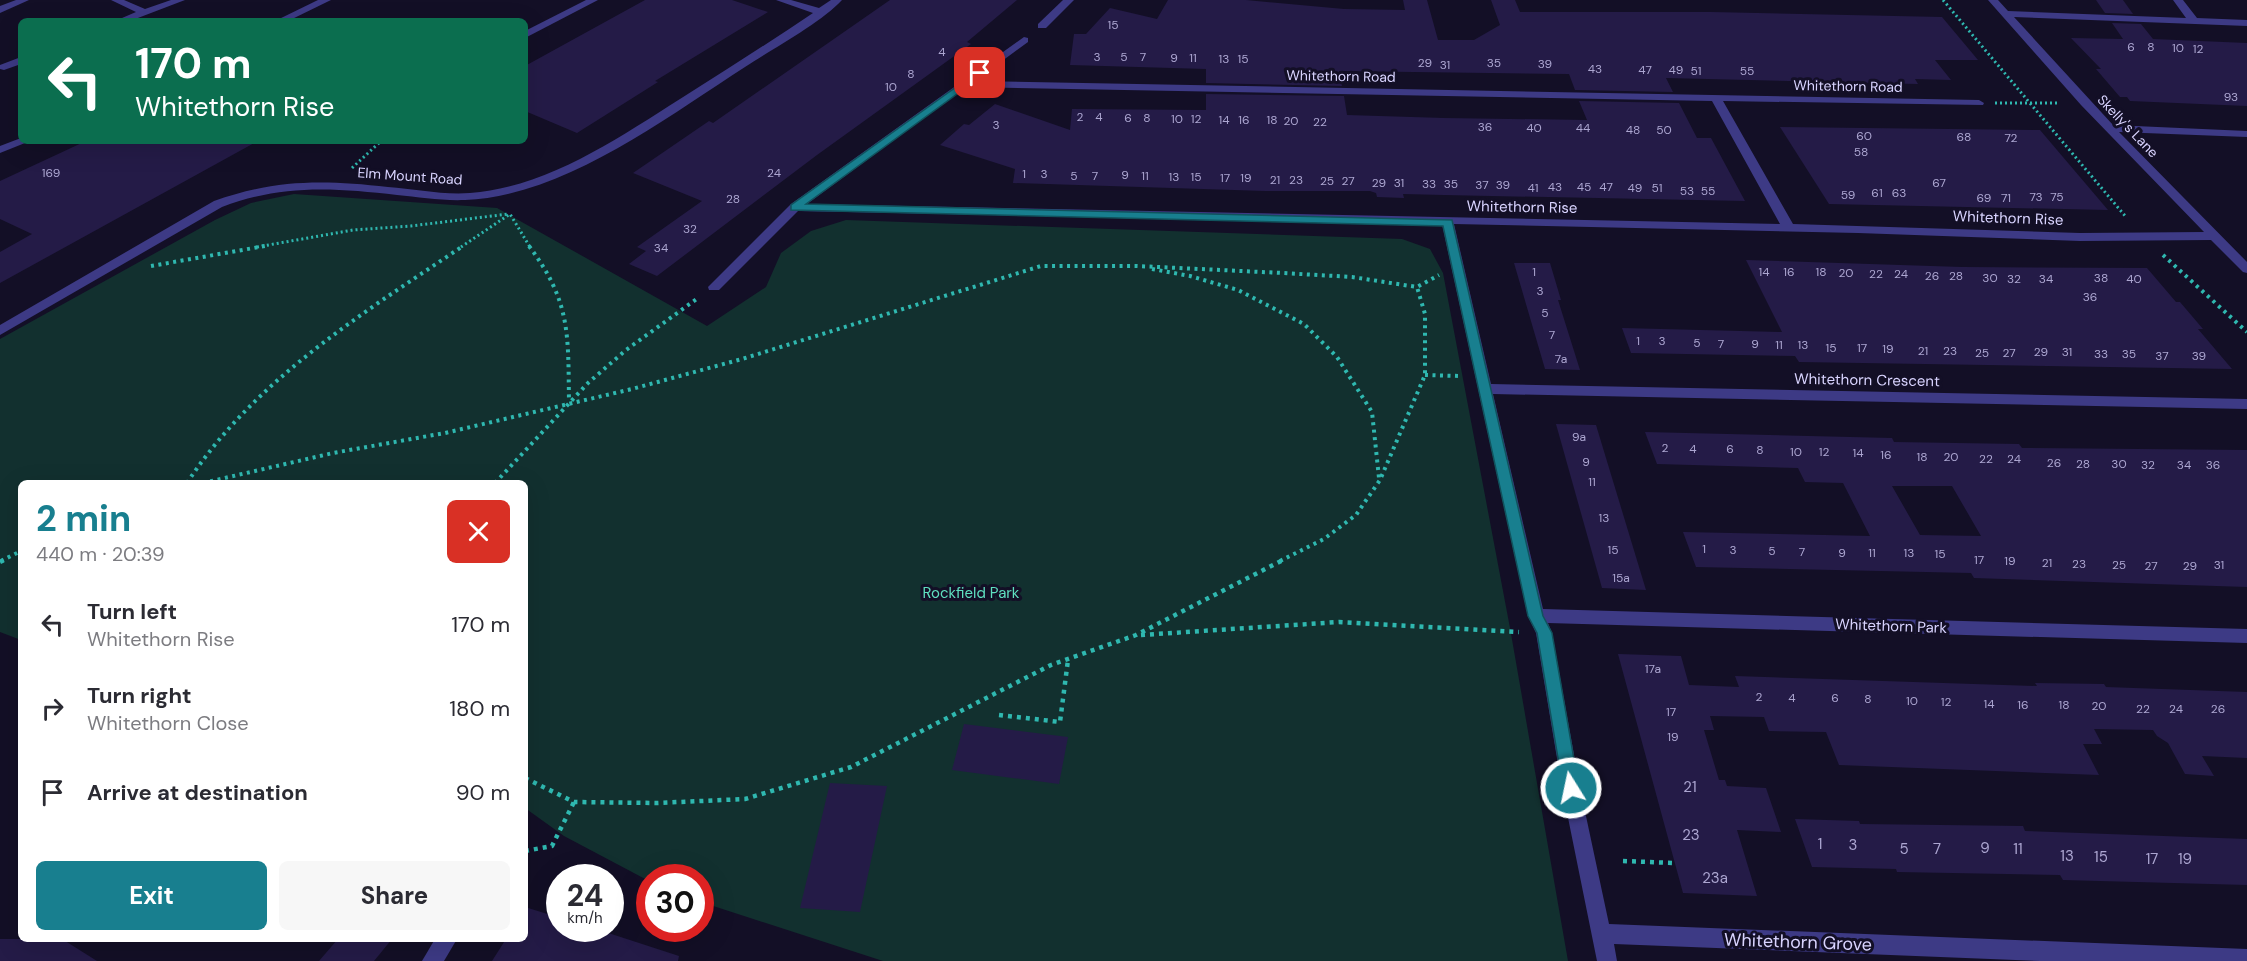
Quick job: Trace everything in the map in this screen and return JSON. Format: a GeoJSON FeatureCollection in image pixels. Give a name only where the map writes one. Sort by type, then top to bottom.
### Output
{"type":"FeatureCollection","features":[{"type":"Feature","properties":{"kind":"street"},"geometry":{"type":"LineString","coordinates":[[0,10],[24,0]]}},
{"type":"Feature","properties":{"kind":"street"},"geometry":{"type":"LineString","coordinates":[[116,0],[144,12]]}},
{"type":"Feature","properties":{"kind":"street"},"geometry":{"type":"LineString","coordinates":[[128,18],[180,0]]}},
{"type":"Feature","properties":{"kind":"street"},"geometry":{"type":"LineString","coordinates":[[287,18],[326,0]]}},
{"type":"Feature","properties":{"kind":"street"},"geometry":{"type":"LineString","coordinates":[[528,33],[593,0]]}},
{"type":"Feature","properties":{"kind":"street"},"geometry":{"type":"LineString","coordinates":[[781,0],[821,12]]}},
{"type":"Feature","properties":{"kind":"street","name":"Elm Mount Road"},"geometry":{"type":"LineString","coordinates":[[0,331],[218,204],[242,194],[299,183],[436,196],[472,196],[523,186],[573,166],[636,131],[837,0]]}},
{"type":"Feature","properties":{"kind":"street"},"geometry":{"type":"LineString","coordinates":[[1042,26],[1069,0]]}},
{"type":"Feature","properties":{"kind":"street","name":"Skelly's Lane"},"geometry":{"type":"LineString","coordinates":[[1994,0],[2085,103],[2247,269]]}},
{"type":"Feature","properties":{"kind":"street"},"geometry":{"type":"LineString","coordinates":[[2178,0],[2194,21]]}},
{"type":"Feature","properties":{"kind":"street"},"geometry":{"type":"LineString","coordinates":[[2004,14],[2247,23]]}},
{"type":"Feature","properties":{"kind":"street"},"geometry":{"type":"LineString","coordinates":[[714,287],[795,207],[1024,40]]}},
{"type":"Feature","properties":{"kind":"street"},"geometry":{"type":"LineString","coordinates":[[4,67],[18,61]]}},
{"type":"Feature","properties":{"kind":"street","name":"Whitethorn Road"},"geometry":{"type":"LineString","coordinates":[[965,84],[1979,103]]}},
{"type":"Feature","properties":{"kind":"street"},"geometry":{"type":"LineString","coordinates":[[1716,99],[1789,228]]}},
{"type":"Feature","properties":{"kind":"street"},"geometry":{"type":"LineString","coordinates":[[2110,128],[2247,134]]}},
{"type":"Feature","properties":{"kind":"street"},"geometry":{"type":"LineString","coordinates":[[0,150],[18,142]]}},
{"type":"Feature","properties":{"kind":"street","name":"Whitethorn Rise"},"geometry":{"type":"LineString","coordinates":[[795,207],[1448,223],[1789,228],[2080,237],[2213,236]]}},
{"type":"Feature","properties":{"kind":"street"},"geometry":{"type":"LineString","coordinates":[[1448,223],[1536,616],[1544,633],[1571,788],[1607,961]]}},
{"type":"Feature","properties":{"kind":"street","name":"Whitethorn Crescent"},"geometry":{"type":"LineString","coordinates":[[1484,383],[2247,404]]}},
{"type":"Feature","properties":{"kind":"street","name":"Whitethorn Park"},"geometry":{"type":"LineString","coordinates":[[1536,616],[2247,636]]}},
{"type":"Feature","properties":{"kind":"street","name":"Whitethorn Grove"},"geometry":{"type":"LineString","coordinates":[[1601,934],[2247,959]]}},
{"type":"Feature","properties":{"kind":"street"},"geometry":{"type":"LineString","coordinates":[[432,961],[445,942]]}},
{"type":"Feature","properties":{"kind":"path"},"geometry":{"type":"LineString","coordinates":[[1943,0],[2143,237],[2247,332]]}},
{"type":"Feature","properties":{"kind":"path"},"geometry":{"type":"LineString","coordinates":[[1979,103],[2085,103]]}},
{"type":"Feature","properties":{"kind":"path"},"geometry":{"type":"LineString","coordinates":[[334,185],[378,144]]}},
{"type":"Feature","properties":{"kind":"path"},"geometry":{"type":"LineString","coordinates":[[510,188],[510,214],[520,235],[553,281],[561,302],[568,338],[569,402]]}},
{"type":"Feature","properties":{"kind":"path"},"geometry":{"type":"LineString","coordinates":[[124,258],[151,266],[353,230],[411,226],[510,214]]}},
{"type":"Feature","properties":{"kind":"path"},"geometry":{"type":"LineString","coordinates":[[189,480],[213,446],[250,405],[282,376],[388,295],[510,214]]}},
{"type":"Feature","properties":{"kind":"path"},"geometry":{"type":"LineString","coordinates":[[216,480],[333,453],[456,431],[632,388],[742,359],[1041,266],[1137,266],[1352,278],[1417,287],[1443,273],[1461,274]]}},
{"type":"Feature","properties":{"kind":"path"},"geometry":{"type":"LineString","coordinates":[[1137,266],[1190,276],[1238,290],[1304,324],[1337,357],[1372,412],[1380,480]]}},
{"type":"Feature","properties":{"kind":"path"},"geometry":{"type":"LineString","coordinates":[[498,480],[569,402],[626,351],[714,287]]}},
{"type":"Feature","properties":{"kind":"path"},"geometry":{"type":"LineString","coordinates":[[528,779],[574,801],[668,803],[745,799],[851,767],[951,714],[1068,660],[1136,635],[1324,539],[1356,515],[1380,480],[1425,375],[1425,314],[1417,287]]}},
{"type":"Feature","properties":{"kind":"path"},"geometry":{"type":"LineString","coordinates":[[1425,375],[1484,383]]}},
{"type":"Feature","properties":{"kind":"path"},"geometry":{"type":"LineString","coordinates":[[0,562],[18,553]]}},
{"type":"Feature","properties":{"kind":"path"},"geometry":{"type":"LineString","coordinates":[[1136,635],[1339,622],[1544,633]]}},
{"type":"Feature","properties":{"kind":"path"},"geometry":{"type":"LineString","coordinates":[[999,715],[1060,722],[1068,660]]}},
{"type":"Feature","properties":{"kind":"path"},"geometry":{"type":"LineString","coordinates":[[528,850],[552,846],[574,801]]}},
{"type":"Feature","properties":{"kind":"path"},"geometry":{"type":"LineString","coordinates":[[1623,861],[1675,863]]}},
{"type":"Feature","properties":{"kind":"green space","name":"Rockfield Park"},"geometry":{"type":"Polygon","coordinates":[[[294,194],[497,208],[707,326],[766,287],[781,253],[811,231],[846,220],[1402,239],[1430,249],[1443,273],[1510,628],[1568,961],[883,961],[714,906],[714,864],[636,864],[636,874],[624,868],[624,864],[617,864],[564,836],[528,810],[528,480],[18,480],[18,639],[0,632],[0,339],[215,220],[251,203],[294,194]]]}},
{"type":"Feature","properties":{"kind":"building"},"geometry":{"type":"Polygon","coordinates":[[[645,0],[732,0],[768,12],[655,81],[658,82],[577,133],[528,112],[528,64],[645,0]]]}},
{"type":"Feature","properties":{"kind":"building"},"geometry":{"type":"Polygon","coordinates":[[[890,0],[1017,0],[967,42],[971,44],[817,155],[657,276],[629,264],[646,251],[637,247],[702,201],[633,173],[709,121],[713,123],[890,0]]]}},
{"type":"Feature","properties":{"kind":"building"},"geometry":{"type":"Polygon","coordinates":[[[1168,0],[1246,0],[1344,9],[1405,10],[1403,0],[1427,0],[1438,40],[1474,40],[1500,25],[1491,0],[1515,0],[1520,12],[1711,12],[1942,17],[1978,60],[1935,60],[1951,80],[1915,79],[1918,84],[1666,78],[1673,92],[1575,90],[1569,74],[1339,71],[1342,86],[1206,83],[1206,69],[1070,65],[1074,34],[1086,34],[1110,8],[1157,19],[1168,0]]]}},
{"type":"Feature","properties":{"kind":"building"},"geometry":{"type":"Polygon","coordinates":[[[2096,0],[2123,0],[2133,14],[2105,13],[2096,0]]]}},
{"type":"Feature","properties":{"kind":"building"},"geometry":{"type":"Polygon","coordinates":[[[2112,23],[2141,24],[2153,39],[2247,43],[2247,106],[2130,101],[2127,97],[2120,97],[2096,69],[2101,69],[2071,38],[2123,39],[2112,23]]]}},
{"type":"Feature","properties":{"kind":"building"},"geometry":{"type":"Polygon","coordinates":[[[1206,94],[1344,96],[1347,115],[1444,118],[1587,120],[1579,101],[1679,103],[1697,138],[1711,138],[1745,201],[1403,194],[1404,198],[1377,197],[1376,193],[1370,191],[1265,191],[1013,183],[1015,169],[940,145],[964,124],[969,125],[995,104],[1070,130],[1072,109],[1206,110],[1206,94]]]}},
{"type":"Feature","properties":{"kind":"building"},"geometry":{"type":"Polygon","coordinates":[[[1780,127],[2040,130],[2108,210],[1829,204],[1780,127]]]}},
{"type":"Feature","properties":{"kind":"building"},"geometry":{"type":"Polygon","coordinates":[[[80,144],[253,144],[0,283],[0,252],[32,234],[0,219],[0,181],[80,144]]]}},
{"type":"Feature","properties":{"kind":"building"},"geometry":{"type":"Polygon","coordinates":[[[1746,260],[1962,267],[2147,268],[2203,329],[2198,329],[2232,369],[1799,362],[1795,356],[1631,353],[1622,328],[1782,332],[1746,260]]]}},
{"type":"Feature","properties":{"kind":"building"},"geometry":{"type":"Polygon","coordinates":[[[1514,263],[1550,263],[1561,300],[1558,300],[1580,370],[1545,369],[1514,263]]]}},
{"type":"Feature","properties":{"kind":"building"},"geometry":{"type":"Polygon","coordinates":[[[1556,424],[1596,425],[1646,590],[1602,588],[1556,424]]]}},
{"type":"Feature","properties":{"kind":"building"},"geometry":{"type":"Polygon","coordinates":[[[1645,432],[1892,438],[1894,442],[2019,444],[2022,448],[2247,450],[2247,587],[1974,578],[1971,573],[1696,567],[1683,532],[1870,536],[1843,483],[1805,482],[1798,468],[1657,464],[1645,432]],[[1892,486],[1920,535],[1981,536],[1952,486],[1892,486]]]}},
{"type":"Feature","properties":{"kind":"building"},"geometry":{"type":"Polygon","coordinates":[[[1618,654],[1681,656],[1689,685],[1739,687],[1735,676],[2037,686],[2035,683],[2104,684],[2106,687],[2247,692],[2247,758],[2202,756],[2214,776],[2185,774],[2168,743],[2157,736],[2153,730],[2094,729],[2102,744],[2083,744],[2099,775],[1839,765],[1826,732],[1769,731],[1764,717],[1710,716],[1714,730],[1704,730],[1719,780],[1725,780],[1727,786],[1766,788],[1781,832],[1737,830],[1757,896],[1683,893],[1618,654]]]}},
{"type":"Feature","properties":{"kind":"building"},"geometry":{"type":"Polygon","coordinates":[[[964,724],[1068,737],[1059,784],[952,770],[964,724]]]}},
{"type":"Feature","properties":{"kind":"building"},"geometry":{"type":"Polygon","coordinates":[[[830,783],[887,786],[860,912],[800,908],[830,783]]]}},
{"type":"Feature","properties":{"kind":"building"},"geometry":{"type":"Polygon","coordinates":[[[1795,819],[1859,821],[1860,824],[2023,826],[2025,831],[2247,839],[2247,885],[2063,880],[2060,875],[1897,872],[1896,869],[1812,867],[1795,819]]]}},
{"type":"Feature","properties":{"kind":"building"},"geometry":{"type":"Polygon","coordinates":[[[528,908],[546,914],[546,942],[624,942],[624,938],[679,956],[678,961],[492,961],[504,942],[528,942],[528,908]]]}},
{"type":"Feature","properties":{"kind":"building"},"geometry":{"type":"Polygon","coordinates":[[[0,939],[18,939],[18,942],[67,942],[97,961],[0,961],[0,939]]]}},
{"type":"Feature","properties":{"kind":"building"},"geometry":{"type":"Polygon","coordinates":[[[335,942],[390,942],[374,961],[319,961],[335,942]]]}},
{"type":"Feature","properties":{"kind":"route"},"geometry":{"type":"LineString","coordinates":[[980,73],[795,207],[1448,223],[1536,616],[1544,633],[1571,788]]}}]}
